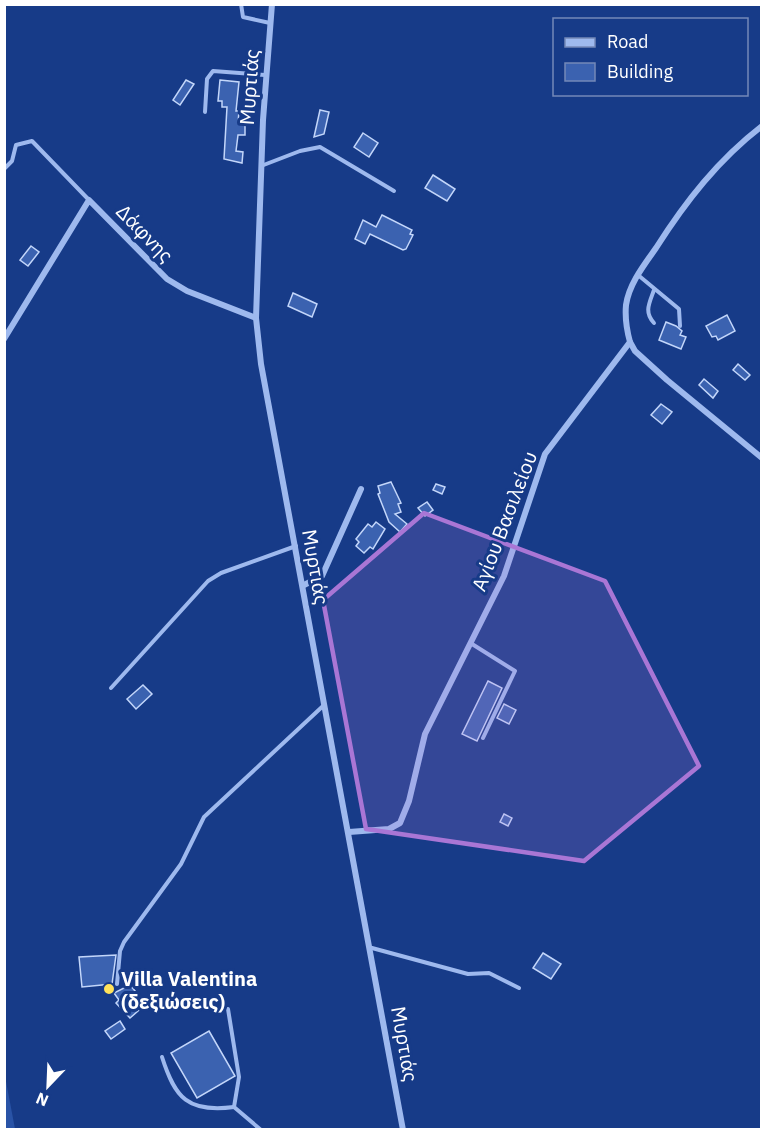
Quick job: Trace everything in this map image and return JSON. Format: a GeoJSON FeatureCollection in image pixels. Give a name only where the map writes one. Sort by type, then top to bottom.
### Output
{"type":"FeatureCollection","features":[{"type":"Feature","properties":{"kind":"street","name":"Μυρτιάς"},"geometry":{"type":"LineString","coordinates":[[272,4],[261,166],[256,318],[261,364],[304,585],[311,645],[372,948],[403,1130]]}},
{"type":"Feature","properties":{"kind":"street"},"geometry":{"type":"LineString","coordinates":[[762,126],[709,174],[684,206],[638,275],[626,305],[630,342],[635,351],[762,458]]}},
{"type":"Feature","properties":{"kind":"street"},"geometry":{"type":"LineString","coordinates":[[4,339],[89,200]]}},
{"type":"Feature","properties":{"kind":"street","name":"Δάφνης"},"geometry":{"type":"LineString","coordinates":[[89,200],[167,279],[187,291],[256,318]]}},
{"type":"Feature","properties":{"kind":"street","name":"Αγίου Βασιλείου"},"geometry":{"type":"LineString","coordinates":[[349,832],[389,829],[400,823],[409,801],[425,734],[504,576],[545,453],[630,342]]}},
{"type":"Feature","properties":{"kind":"street"},"geometry":{"type":"LineString","coordinates":[[304,585],[322,576],[361,489]]}},
{"type":"Feature","properties":{"kind":"lane"},"geometry":{"type":"LineString","coordinates":[[241,4],[243,16],[270,23]]}},
{"type":"Feature","properties":{"kind":"lane"},"geometry":{"type":"LineString","coordinates":[[205,112],[207,79],[213,71],[266,75]]}},
{"type":"Feature","properties":{"kind":"lane","name":"Δάφνης"},"geometry":{"type":"LineString","coordinates":[[4,169],[12,161],[16,145],[32,141],[89,200]]}},
{"type":"Feature","properties":{"kind":"lane"},"geometry":{"type":"LineString","coordinates":[[261,166],[300,151],[320,147],[394,191]]}},
{"type":"Feature","properties":{"kind":"lane"},"geometry":{"type":"LineString","coordinates":[[638,275],[679,309],[680,326]]}},
{"type":"Feature","properties":{"kind":"lane"},"geometry":{"type":"LineString","coordinates":[[654,290],[647,309],[648,316],[654,323]]}},
{"type":"Feature","properties":{"kind":"lane"},"geometry":{"type":"LineString","coordinates":[[111,688],[208,581],[221,573],[296,546]]}},
{"type":"Feature","properties":{"kind":"lane"},"geometry":{"type":"LineString","coordinates":[[472,644],[515,671],[483,738]]}},
{"type":"Feature","properties":{"kind":"lane"},"geometry":{"type":"LineString","coordinates":[[117,984],[120,951],[124,942],[181,864],[204,817],[323,706]]}},
{"type":"Feature","properties":{"kind":"lane"},"geometry":{"type":"LineString","coordinates":[[372,948],[468,974],[489,973],[519,988]]}},
{"type":"Feature","properties":{"kind":"lane"},"geometry":{"type":"LineString","coordinates":[[228,1009],[238,1077],[234,1107]]}},
{"type":"Feature","properties":{"kind":"lane"},"geometry":{"type":"LineString","coordinates":[[162,1057],[171,1084],[183,1098],[203,1107],[234,1107],[261,1130]]}},
{"type":"Feature","properties":{"kind":"highlighted area"},"geometry":{"type":"Polygon","coordinates":[[[424,513],[605,581],[699,766],[584,861],[366,829],[323,600],[424,513]]]}},
{"type":"Feature","properties":{"kind":"shaded area"},"geometry":{"type":"Polygon","coordinates":[[[5,1076],[15,1129],[5,1129],[5,1076]]]}},
{"type":"Feature","properties":{"kind":"building"},"geometry":{"type":"Polygon","coordinates":[[[186,80],[194,84],[180,105],[173,100],[186,80]]]}},
{"type":"Feature","properties":{"kind":"building"},"geometry":{"type":"Polygon","coordinates":[[[220,80],[239,82],[236,111],[239,111],[238,123],[245,124],[245,135],[238,135],[236,151],[243,152],[242,163],[224,159],[227,107],[222,107],[222,101],[218,101],[220,80]]]}},
{"type":"Feature","properties":{"kind":"building"},"geometry":{"type":"Polygon","coordinates":[[[320,110],[329,112],[324,134],[314,137],[320,110]]]}},
{"type":"Feature","properties":{"kind":"building"},"geometry":{"type":"Polygon","coordinates":[[[363,133],[378,143],[369,157],[354,147],[363,133]]]}},
{"type":"Feature","properties":{"kind":"building"},"geometry":{"type":"Polygon","coordinates":[[[433,175],[455,189],[447,201],[425,188],[433,175]]]}},
{"type":"Feature","properties":{"kind":"building"},"geometry":{"type":"Polygon","coordinates":[[[382,215],[412,230],[410,234],[413,235],[406,249],[403,250],[370,234],[365,244],[355,239],[363,220],[376,227],[382,215]]]}},
{"type":"Feature","properties":{"kind":"building"},"geometry":{"type":"Polygon","coordinates":[[[31,246],[39,252],[28,266],[20,260],[31,246]]]}},
{"type":"Feature","properties":{"kind":"building"},"geometry":{"type":"Polygon","coordinates":[[[293,293],[317,304],[312,317],[288,306],[293,293]]]}},
{"type":"Feature","properties":{"kind":"building"},"geometry":{"type":"Polygon","coordinates":[[[727,315],[735,331],[718,340],[716,336],[712,337],[706,326],[727,315]]]}},
{"type":"Feature","properties":{"kind":"building"},"geometry":{"type":"Polygon","coordinates":[[[666,322],[676,326],[682,331],[680,335],[686,337],[681,349],[659,340],[666,322]]]}},
{"type":"Feature","properties":{"kind":"building"},"geometry":{"type":"Polygon","coordinates":[[[738,364],[750,375],[745,380],[733,370],[738,364]]]}},
{"type":"Feature","properties":{"kind":"building"},"geometry":{"type":"Polygon","coordinates":[[[704,379],[718,391],[713,398],[699,385],[704,379]]]}},
{"type":"Feature","properties":{"kind":"building"},"geometry":{"type":"Polygon","coordinates":[[[661,404],[672,412],[662,424],[651,415],[661,404]]]}},
{"type":"Feature","properties":{"kind":"building"},"geometry":{"type":"Polygon","coordinates":[[[391,482],[401,503],[398,504],[401,512],[395,514],[407,524],[400,532],[389,522],[378,494],[380,493],[378,486],[391,482]]]}},
{"type":"Feature","properties":{"kind":"building"},"geometry":{"type":"Polygon","coordinates":[[[436,484],[445,487],[442,494],[433,490],[436,484]]]}},
{"type":"Feature","properties":{"kind":"building"},"geometry":{"type":"Polygon","coordinates":[[[427,502],[433,510],[425,516],[418,508],[427,502]]]}},
{"type":"Feature","properties":{"kind":"building"},"geometry":{"type":"Polygon","coordinates":[[[376,522],[385,529],[373,549],[370,547],[364,553],[356,546],[359,542],[356,539],[368,524],[372,527],[376,522]]]}},
{"type":"Feature","properties":{"kind":"building"},"geometry":{"type":"Polygon","coordinates":[[[488,681],[502,688],[477,741],[462,734],[488,681]]]}},
{"type":"Feature","properties":{"kind":"building"},"geometry":{"type":"Polygon","coordinates":[[[143,685],[152,694],[136,709],[127,699],[143,685]]]}},
{"type":"Feature","properties":{"kind":"building"},"geometry":{"type":"Polygon","coordinates":[[[504,704],[516,710],[509,724],[497,718],[504,704]]]}},
{"type":"Feature","properties":{"kind":"building"},"geometry":{"type":"Polygon","coordinates":[[[504,814],[512,818],[508,826],[500,822],[504,814]]]}},
{"type":"Feature","properties":{"kind":"building"},"geometry":{"type":"Polygon","coordinates":[[[543,953],[561,964],[551,979],[533,968],[543,953]]]}},
{"type":"Feature","properties":{"kind":"building"},"geometry":{"type":"Polygon","coordinates":[[[116,955],[112,984],[82,987],[79,957],[116,955]]]}},
{"type":"Feature","properties":{"kind":"building"},"geometry":{"type":"Polygon","coordinates":[[[130,985],[146,1004],[130,1018],[116,1003],[119,1000],[114,993],[130,985]]]}},
{"type":"Feature","properties":{"kind":"building"},"geometry":{"type":"Polygon","coordinates":[[[120,1021],[125,1029],[111,1039],[105,1031],[120,1021]]]}},
{"type":"Feature","properties":{"kind":"building"},"geometry":{"type":"Polygon","coordinates":[[[209,1031],[235,1076],[197,1098],[171,1053],[209,1031]]]}},
{"type":"Feature","properties":{"kind":"place","name":"Villa Valentina (δεξιώσεις)"},"geometry":{"type":"Point","coordinates":[109,989]}}]}
